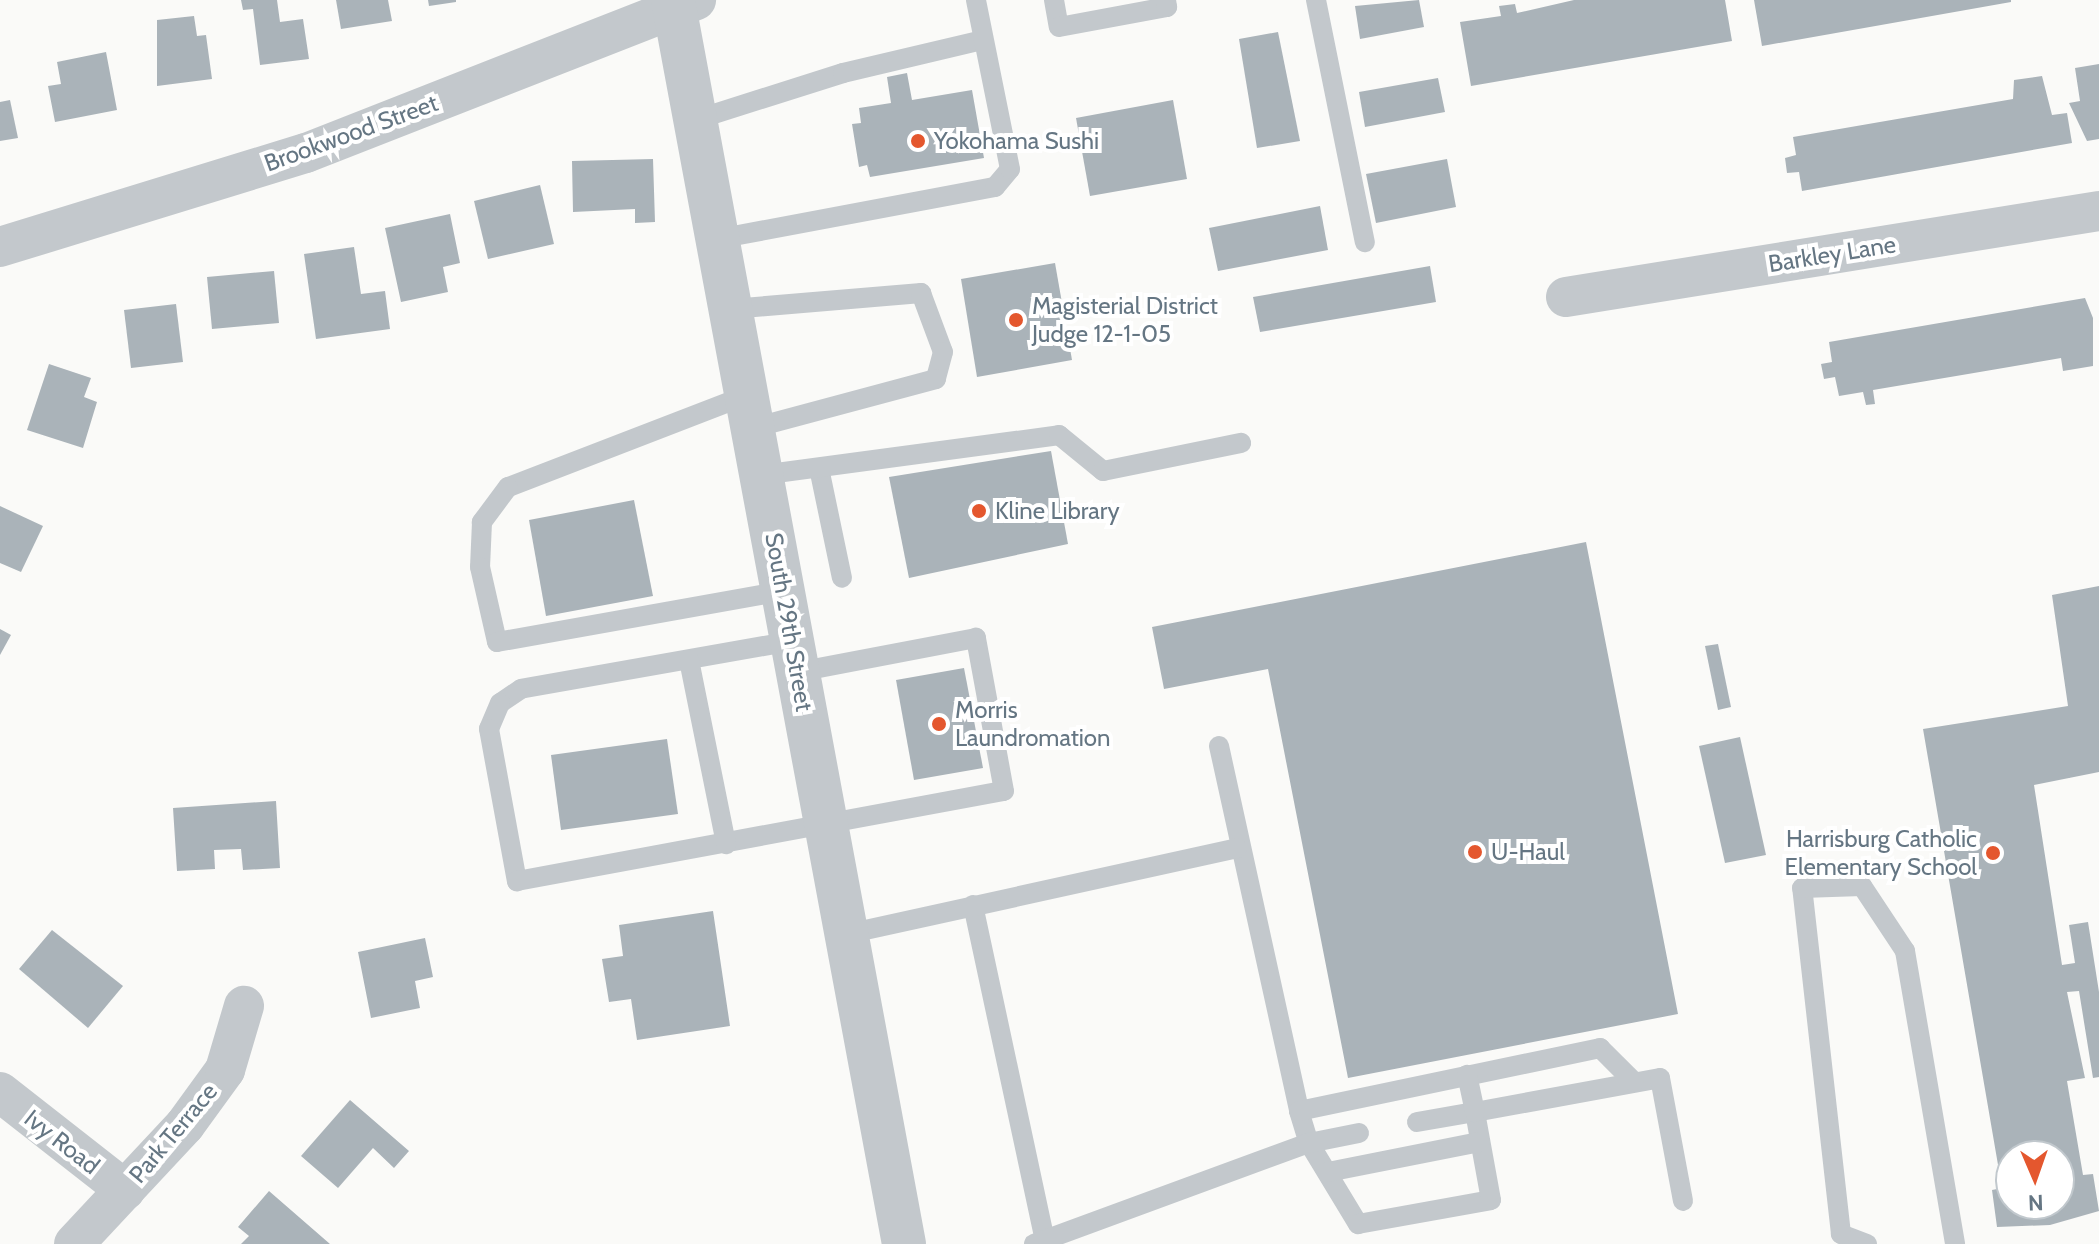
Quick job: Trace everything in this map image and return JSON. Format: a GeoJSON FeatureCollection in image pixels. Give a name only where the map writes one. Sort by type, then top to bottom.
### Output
{"type":"FeatureCollection","features":[{"type":"Feature","properties":{"kind":"street","name":"South 29th Street"},"geometry":{"type":"LineString","coordinates":[[681,1],[695,120],[904,1244]]}},
{"type":"Feature","properties":{"kind":"street","name":"Brookwood Street"},"geometry":{"type":"LineString","coordinates":[[0,247],[306,153],[681,1]]}},
{"type":"Feature","properties":{"kind":"street","name":"Barkley Lane"},"geometry":{"type":"LineString","coordinates":[[1566,297],[2099,211]]}},
{"type":"Feature","properties":{"kind":"street","name":"Park Terrace"},"geometry":{"type":"LineString","coordinates":[[74,1244],[125,1190],[225,1070],[244,1006]]}},
{"type":"Feature","properties":{"kind":"street","name":"Ivy Road"},"geometry":{"type":"LineString","coordinates":[[0,1092],[125,1190]]}},
{"type":"Feature","properties":{"kind":"lane"},"geometry":{"type":"LineString","coordinates":[[717,239],[995,187],[1010,169],[997,77],[983,40],[976,0]]}},
{"type":"Feature","properties":{"kind":"lane"},"geometry":{"type":"LineString","coordinates":[[1054,0],[1059,27],[1167,7],[1166,0]]}},
{"type":"Feature","properties":{"kind":"lane"},"geometry":{"type":"LineString","coordinates":[[1316,0],[1365,242]]}},
{"type":"Feature","properties":{"kind":"lane"},"geometry":{"type":"LineString","coordinates":[[695,120],[843,73],[983,40]]}},
{"type":"Feature","properties":{"kind":"lane"},"geometry":{"type":"LineString","coordinates":[[731,309],[921,293],[943,352],[936,379],[750,411],[508,487],[482,522],[480,567],[497,642],[783,591]]}},
{"type":"Feature","properties":{"kind":"lane"},"geometry":{"type":"LineString","coordinates":[[761,475],[1059,435],[1103,471],[1241,443]]}},
{"type":"Feature","properties":{"kind":"lane"},"geometry":{"type":"LineString","coordinates":[[819,468],[842,578]]}},
{"type":"Feature","properties":{"kind":"lane"},"geometry":{"type":"LineString","coordinates":[[976,638],[1004,791],[517,881],[489,729],[500,703],[521,689],[689,660],[795,656],[976,638]]}},
{"type":"Feature","properties":{"kind":"lane"},"geometry":{"type":"LineString","coordinates":[[689,660],[726,844]]}},
{"type":"Feature","properties":{"kind":"lane"},"geometry":{"type":"LineString","coordinates":[[1219,746],[1237,848],[1299,1111],[1309,1143],[1358,1224],[1491,1200],[1467,1075]]}},
{"type":"Feature","properties":{"kind":"lane"},"geometry":{"type":"LineString","coordinates":[[847,934],[1237,848]]}},
{"type":"Feature","properties":{"kind":"lane"},"geometry":{"type":"LineString","coordinates":[[1867,1244],[1841,1234],[1802,888],[1862,886],[1905,951],[1955,1244]]}},
{"type":"Feature","properties":{"kind":"lane"},"geometry":{"type":"LineString","coordinates":[[973,905],[1040,1242],[1309,1143],[1359,1133]]}},
{"type":"Feature","properties":{"kind":"lane"},"geometry":{"type":"LineString","coordinates":[[1299,1111],[1600,1048],[1634,1082]]}},
{"type":"Feature","properties":{"kind":"lane"},"geometry":{"type":"LineString","coordinates":[[1417,1122],[1660,1078],[1683,1201]]}},
{"type":"Feature","properties":{"kind":"lane"},"geometry":{"type":"LineString","coordinates":[[1328,1172],[1480,1142]]}},
{"type":"Feature","properties":{"kind":"building"},"geometry":{"type":"Polygon","coordinates":[[[241,0],[277,0],[280,22],[303,19],[309,59],[260,65],[253,9],[243,10],[241,0]]]}},
{"type":"Feature","properties":{"kind":"building"},"geometry":{"type":"Polygon","coordinates":[[[336,0],[388,0],[392,21],[341,29],[336,0]]]}},
{"type":"Feature","properties":{"kind":"building"},"geometry":{"type":"Polygon","coordinates":[[[428,0],[456,0],[456,2],[429,6],[428,0]]]}},
{"type":"Feature","properties":{"kind":"building"},"geometry":{"type":"Polygon","coordinates":[[[1419,0],[1424,27],[1360,39],[1355,6],[1419,0]]]}},
{"type":"Feature","properties":{"kind":"building"},"geometry":{"type":"Polygon","coordinates":[[[1574,0],[1725,0],[1732,41],[1471,86],[1460,22],[1501,16],[1499,6],[1515,4],[1517,13],[1574,0]]]}},
{"type":"Feature","properties":{"kind":"building"},"geometry":{"type":"Polygon","coordinates":[[[1754,0],[2011,0],[2011,2],[1762,46],[1754,0]]]}},
{"type":"Feature","properties":{"kind":"building"},"geometry":{"type":"Polygon","coordinates":[[[194,16],[197,36],[206,35],[212,79],[157,86],[157,20],[194,16]]]}},
{"type":"Feature","properties":{"kind":"building"},"geometry":{"type":"Polygon","coordinates":[[[1278,32],[1300,141],[1257,148],[1239,39],[1278,32]]]}},
{"type":"Feature","properties":{"kind":"building"},"geometry":{"type":"Polygon","coordinates":[[[106,52],[117,110],[55,122],[48,86],[61,84],[57,62],[106,52]]]}},
{"type":"Feature","properties":{"kind":"building"},"geometry":{"type":"Polygon","coordinates":[[[2099,64],[2099,139],[2087,141],[2069,103],[2080,101],[2075,68],[2099,64]]]}},
{"type":"Feature","properties":{"kind":"building","name":"Yokohama Sushi"},"geometry":{"type":"Polygon","coordinates":[[[907,73],[912,100],[972,90],[984,158],[870,177],[867,165],[859,167],[852,124],[861,123],[859,108],[891,103],[887,77],[907,73]]]}},
{"type":"Feature","properties":{"kind":"building"},"geometry":{"type":"Polygon","coordinates":[[[2042,76],[2052,115],[2067,113],[2072,143],[1802,191],[1799,172],[1787,173],[1785,158],[1796,155],[1793,137],[2013,99],[2014,80],[2042,76]]]}},
{"type":"Feature","properties":{"kind":"building"},"geometry":{"type":"Polygon","coordinates":[[[1438,78],[1445,112],[1365,127],[1359,92],[1438,78]]]}},
{"type":"Feature","properties":{"kind":"building"},"geometry":{"type":"Polygon","coordinates":[[[10,100],[18,138],[0,141],[0,102],[10,100]]]}},
{"type":"Feature","properties":{"kind":"building"},"geometry":{"type":"Polygon","coordinates":[[[1173,100],[1187,179],[1090,196],[1076,118],[1173,100]]]}},
{"type":"Feature","properties":{"kind":"building"},"geometry":{"type":"Polygon","coordinates":[[[653,159],[655,222],[635,223],[635,209],[573,212],[572,161],[653,159]]]}},
{"type":"Feature","properties":{"kind":"building"},"geometry":{"type":"Polygon","coordinates":[[[1447,159],[1456,207],[1376,223],[1366,174],[1447,159]]]}},
{"type":"Feature","properties":{"kind":"building"},"geometry":{"type":"Polygon","coordinates":[[[540,185],[554,244],[488,259],[474,201],[540,185]]]}},
{"type":"Feature","properties":{"kind":"building"},"geometry":{"type":"Polygon","coordinates":[[[1320,206],[1328,250],[1218,271],[1209,228],[1320,206]]]}},
{"type":"Feature","properties":{"kind":"building"},"geometry":{"type":"Polygon","coordinates":[[[450,214],[460,263],[443,267],[448,292],[401,302],[385,228],[450,214]]]}},
{"type":"Feature","properties":{"kind":"building"},"geometry":{"type":"Polygon","coordinates":[[[354,247],[361,294],[385,291],[390,329],[316,339],[304,254],[354,247]]]}},
{"type":"Feature","properties":{"kind":"building","name":"Magisterial District Judge 12-1-05"},"geometry":{"type":"Polygon","coordinates":[[[1055,263],[1072,360],[977,377],[961,279],[1055,263]]]}},
{"type":"Feature","properties":{"kind":"building"},"geometry":{"type":"Polygon","coordinates":[[[1430,266],[1436,302],[1260,332],[1253,297],[1430,266]]]}},
{"type":"Feature","properties":{"kind":"building"},"geometry":{"type":"Polygon","coordinates":[[[274,271],[279,323],[212,329],[207,277],[274,271]]]}},
{"type":"Feature","properties":{"kind":"building"},"geometry":{"type":"Polygon","coordinates":[[[2085,298],[2093,318],[2093,366],[2063,371],[2061,358],[1873,390],[1875,404],[1866,405],[1863,392],[1839,396],[1835,377],[1824,379],[1821,364],[1832,362],[1829,342],[2085,298]]]}},
{"type":"Feature","properties":{"kind":"building"},"geometry":{"type":"Polygon","coordinates":[[[176,304],[183,362],[131,368],[124,310],[176,304]]]}},
{"type":"Feature","properties":{"kind":"building"},"geometry":{"type":"Polygon","coordinates":[[[49,364],[91,378],[84,397],[97,402],[83,448],[27,430],[49,364]]]}},
{"type":"Feature","properties":{"kind":"building","name":"Kline Library"},"geometry":{"type":"Polygon","coordinates":[[[1051,451],[1068,544],[909,578],[889,477],[1051,451]]]}},
{"type":"Feature","properties":{"kind":"building"},"geometry":{"type":"Polygon","coordinates":[[[634,500],[653,596],[546,616],[529,520],[634,500]]]}},
{"type":"Feature","properties":{"kind":"building"},"geometry":{"type":"Polygon","coordinates":[[[0,506],[43,526],[21,572],[0,563],[0,506]]]}},
{"type":"Feature","properties":{"kind":"building","name":"U-Haul"},"geometry":{"type":"Polygon","coordinates":[[[1586,542],[1678,1014],[1348,1078],[1268,669],[1164,689],[1152,627],[1586,542]]]}},
{"type":"Feature","properties":{"kind":"building","name":"Harrisburg Catholic Elementary School"},"geometry":{"type":"Polygon","coordinates":[[[2099,586],[2099,772],[2034,785],[2062,965],[2075,963],[2069,925],[2088,922],[2099,992],[2099,1077],[2093,1078],[2079,991],[2067,992],[2085,1078],[2067,1081],[2083,1175],[2093,1174],[2099,1211],[2075,1218],[2075,1140],[1995,1140],[1995,1147],[1923,729],[2068,706],[2052,595],[2099,586]]]}},
{"type":"Feature","properties":{"kind":"building"},"geometry":{"type":"Polygon","coordinates":[[[0,629],[11,635],[0,655],[0,629]]]}},
{"type":"Feature","properties":{"kind":"building"},"geometry":{"type":"Polygon","coordinates":[[[1718,644],[1731,707],[1718,710],[1705,646],[1718,644]]]}},
{"type":"Feature","properties":{"kind":"building","name":"Morris Laundromation"},"geometry":{"type":"Polygon","coordinates":[[[964,668],[983,768],[914,780],[896,680],[964,668]]]}},
{"type":"Feature","properties":{"kind":"building"},"geometry":{"type":"Polygon","coordinates":[[[1740,737],[1766,855],[1725,863],[1699,746],[1740,737]]]}},
{"type":"Feature","properties":{"kind":"building"},"geometry":{"type":"Polygon","coordinates":[[[667,739],[678,814],[561,830],[551,755],[667,739]]]}},
{"type":"Feature","properties":{"kind":"building"},"geometry":{"type":"Polygon","coordinates":[[[276,801],[280,868],[243,870],[241,849],[214,850],[215,869],[177,871],[173,808],[276,801]]]}},
{"type":"Feature","properties":{"kind":"building"},"geometry":{"type":"Polygon","coordinates":[[[713,911],[730,1026],[637,1040],[631,999],[609,1002],[602,959],[623,956],[619,925],[713,911]]]}},
{"type":"Feature","properties":{"kind":"building"},"geometry":{"type":"Polygon","coordinates":[[[52,930],[123,986],[88,1028],[19,969],[52,930]]]}},
{"type":"Feature","properties":{"kind":"building"},"geometry":{"type":"Polygon","coordinates":[[[425,938],[433,977],[415,981],[420,1008],[371,1018],[358,952],[425,938]]]}},
{"type":"Feature","properties":{"kind":"building"},"geometry":{"type":"Polygon","coordinates":[[[350,1100],[409,1151],[394,1168],[373,1148],[338,1188],[301,1156],[350,1100]]]}},
{"type":"Feature","properties":{"kind":"building"},"geometry":{"type":"Polygon","coordinates":[[[269,1191],[330,1244],[241,1244],[249,1236],[238,1227],[269,1191]]]}},
{"type":"Feature","properties":{"kind":"building","name":"Harrisburg Catholic Elementary School"},"geometry":{"type":"Polygon","coordinates":[[[1996,1220],[2068,1220],[2050,1225],[1997,1227],[1996,1220]]]}},
{"type":"Feature","properties":{"kind":"place","name":"Yokohama Sushi"},"geometry":{"type":"Point","coordinates":[918,141]}},
{"type":"Feature","properties":{"kind":"place","name":"Magisterial District Judge 12-1-05"},"geometry":{"type":"Point","coordinates":[1016,320]}},
{"type":"Feature","properties":{"kind":"place","name":"Kline Library"},"geometry":{"type":"Point","coordinates":[979,511]}},
{"type":"Feature","properties":{"kind":"place","name":"Morris Laundromation"},"geometry":{"type":"Point","coordinates":[939,724]}},
{"type":"Feature","properties":{"kind":"place","name":"U-Haul"},"geometry":{"type":"Point","coordinates":[1475,852]}},
{"type":"Feature","properties":{"kind":"place","name":"Harrisburg Catholic Elementary School"},"geometry":{"type":"Point","coordinates":[1993,853]}}]}
